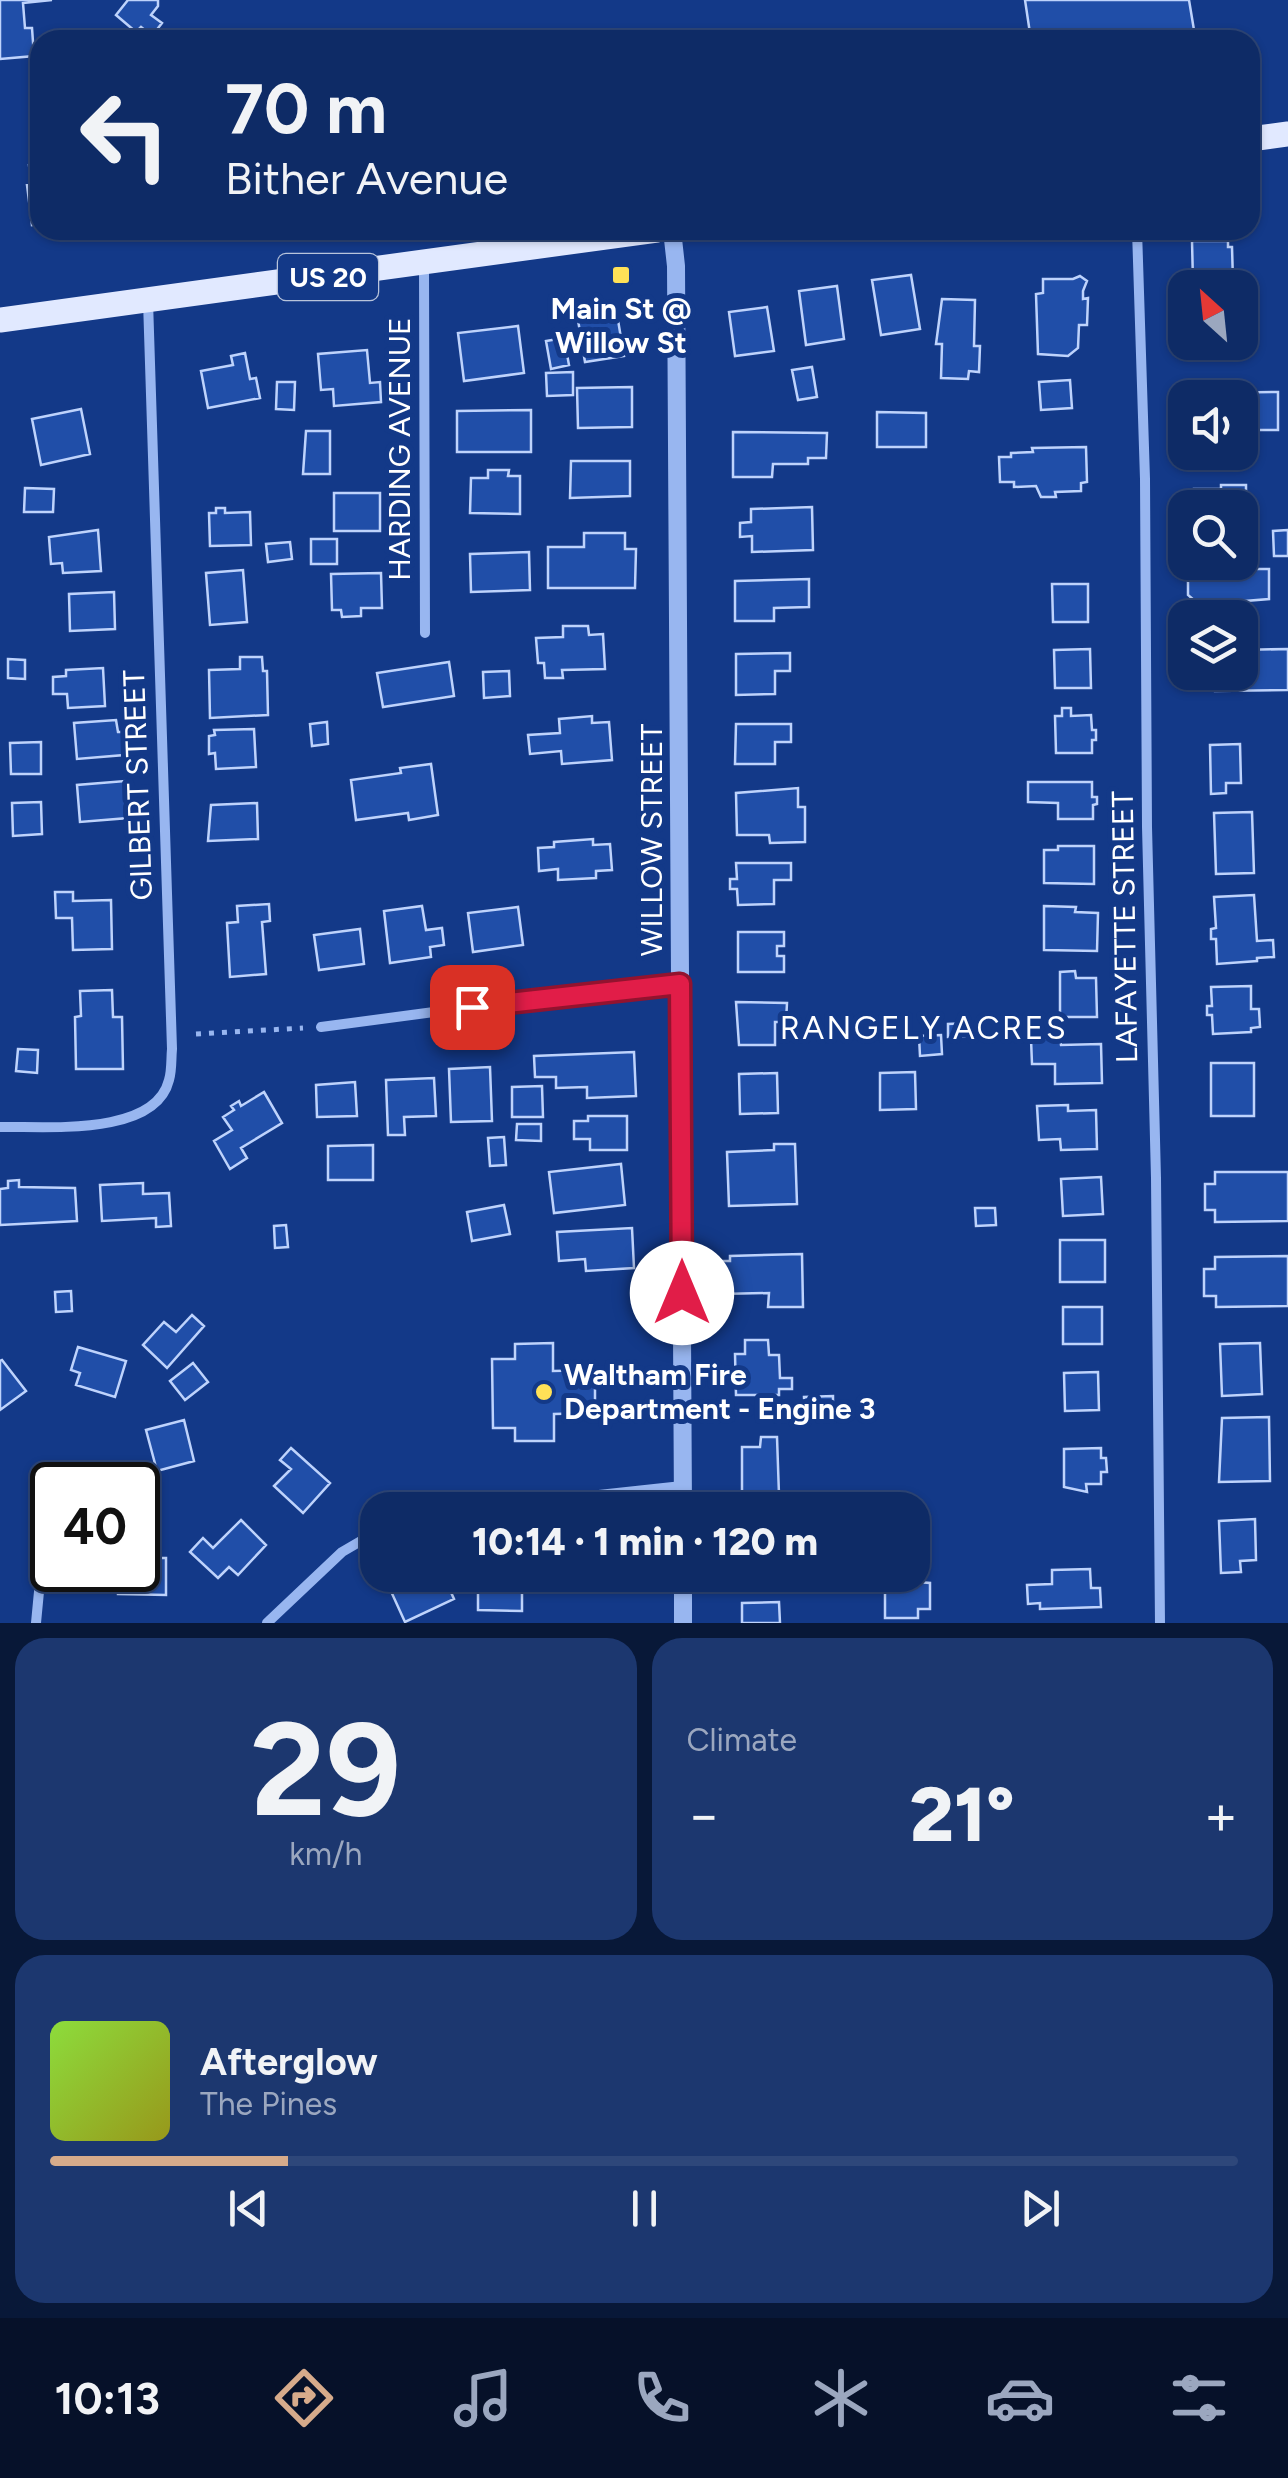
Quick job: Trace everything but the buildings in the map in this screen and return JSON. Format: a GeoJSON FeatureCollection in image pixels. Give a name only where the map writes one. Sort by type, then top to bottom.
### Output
{"type":"FeatureCollection","features":[{"type":"Feature","properties":{"kind":"main road"},"geometry":{"type":"LineString","coordinates":[[1260,138],[1288,134]]}},
{"type":"Feature","properties":{"kind":"main road","name":"US 20"},"geometry":{"type":"LineString","coordinates":[[0,320],[588,240]]}},
{"type":"Feature","properties":{"kind":"street","name":"WILLOW STREET"},"geometry":{"type":"LineString","coordinates":[[673,240],[682,1492]]}},
{"type":"Feature","properties":{"kind":"street","name":"LAFAYETTE STREET"},"geometry":{"type":"LineString","coordinates":[[1137,240],[1145,479],[1160,1623]]}},
{"type":"Feature","properties":{"kind":"street","name":"HARDING AVENUE"},"geometry":{"type":"LineString","coordinates":[[424,264],[425,634]]}},
{"type":"Feature","properties":{"kind":"street","name":"GILBERT STREET"},"geometry":{"type":"LineString","coordinates":[[0,1127],[93,1126],[135,1117],[155,1102],[169,1083],[172,1048],[148,301]]}},
{"type":"Feature","properties":{"kind":"street"},"geometry":{"type":"LineString","coordinates":[[322,1027],[680,984]]}},
{"type":"Feature","properties":{"kind":"street"},"geometry":{"type":"LineString","coordinates":[[626,1492],[682,1486]]}},
{"type":"Feature","properties":{"kind":"street"},"geometry":{"type":"LineString","coordinates":[[267,1623],[342,1552],[360,1542]]}},
{"type":"Feature","properties":{"kind":"street"},"geometry":{"type":"LineString","coordinates":[[36,1623],[39,1592]]}},
{"type":"Feature","properties":{"kind":"street"},"geometry":{"type":"LineString","coordinates":[[683,1592],[683,1623]]}},
{"type":"Feature","properties":{"kind":"path"},"geometry":{"type":"LineString","coordinates":[[196,1034],[322,1027]]}},
{"type":"Feature","properties":{"kind":"place","name":"Main St @ Willow St"},"geometry":{"type":"Point","coordinates":[621,275]}},
{"type":"Feature","properties":{"kind":"place","name":"Waltham Fire Department - Engine 3"},"geometry":{"type":"Point","coordinates":[544,1392]}},
{"type":"Feature","properties":{"kind":"district","name":"RANGELY ACRES"},"geometry":{"type":"Point","coordinates":[924,1028]}},
{"type":"Feature","properties":{"kind":"route"},"geometry":{"type":"LineString","coordinates":[[472,1007],[680,984],[682,1293]]}}]}
